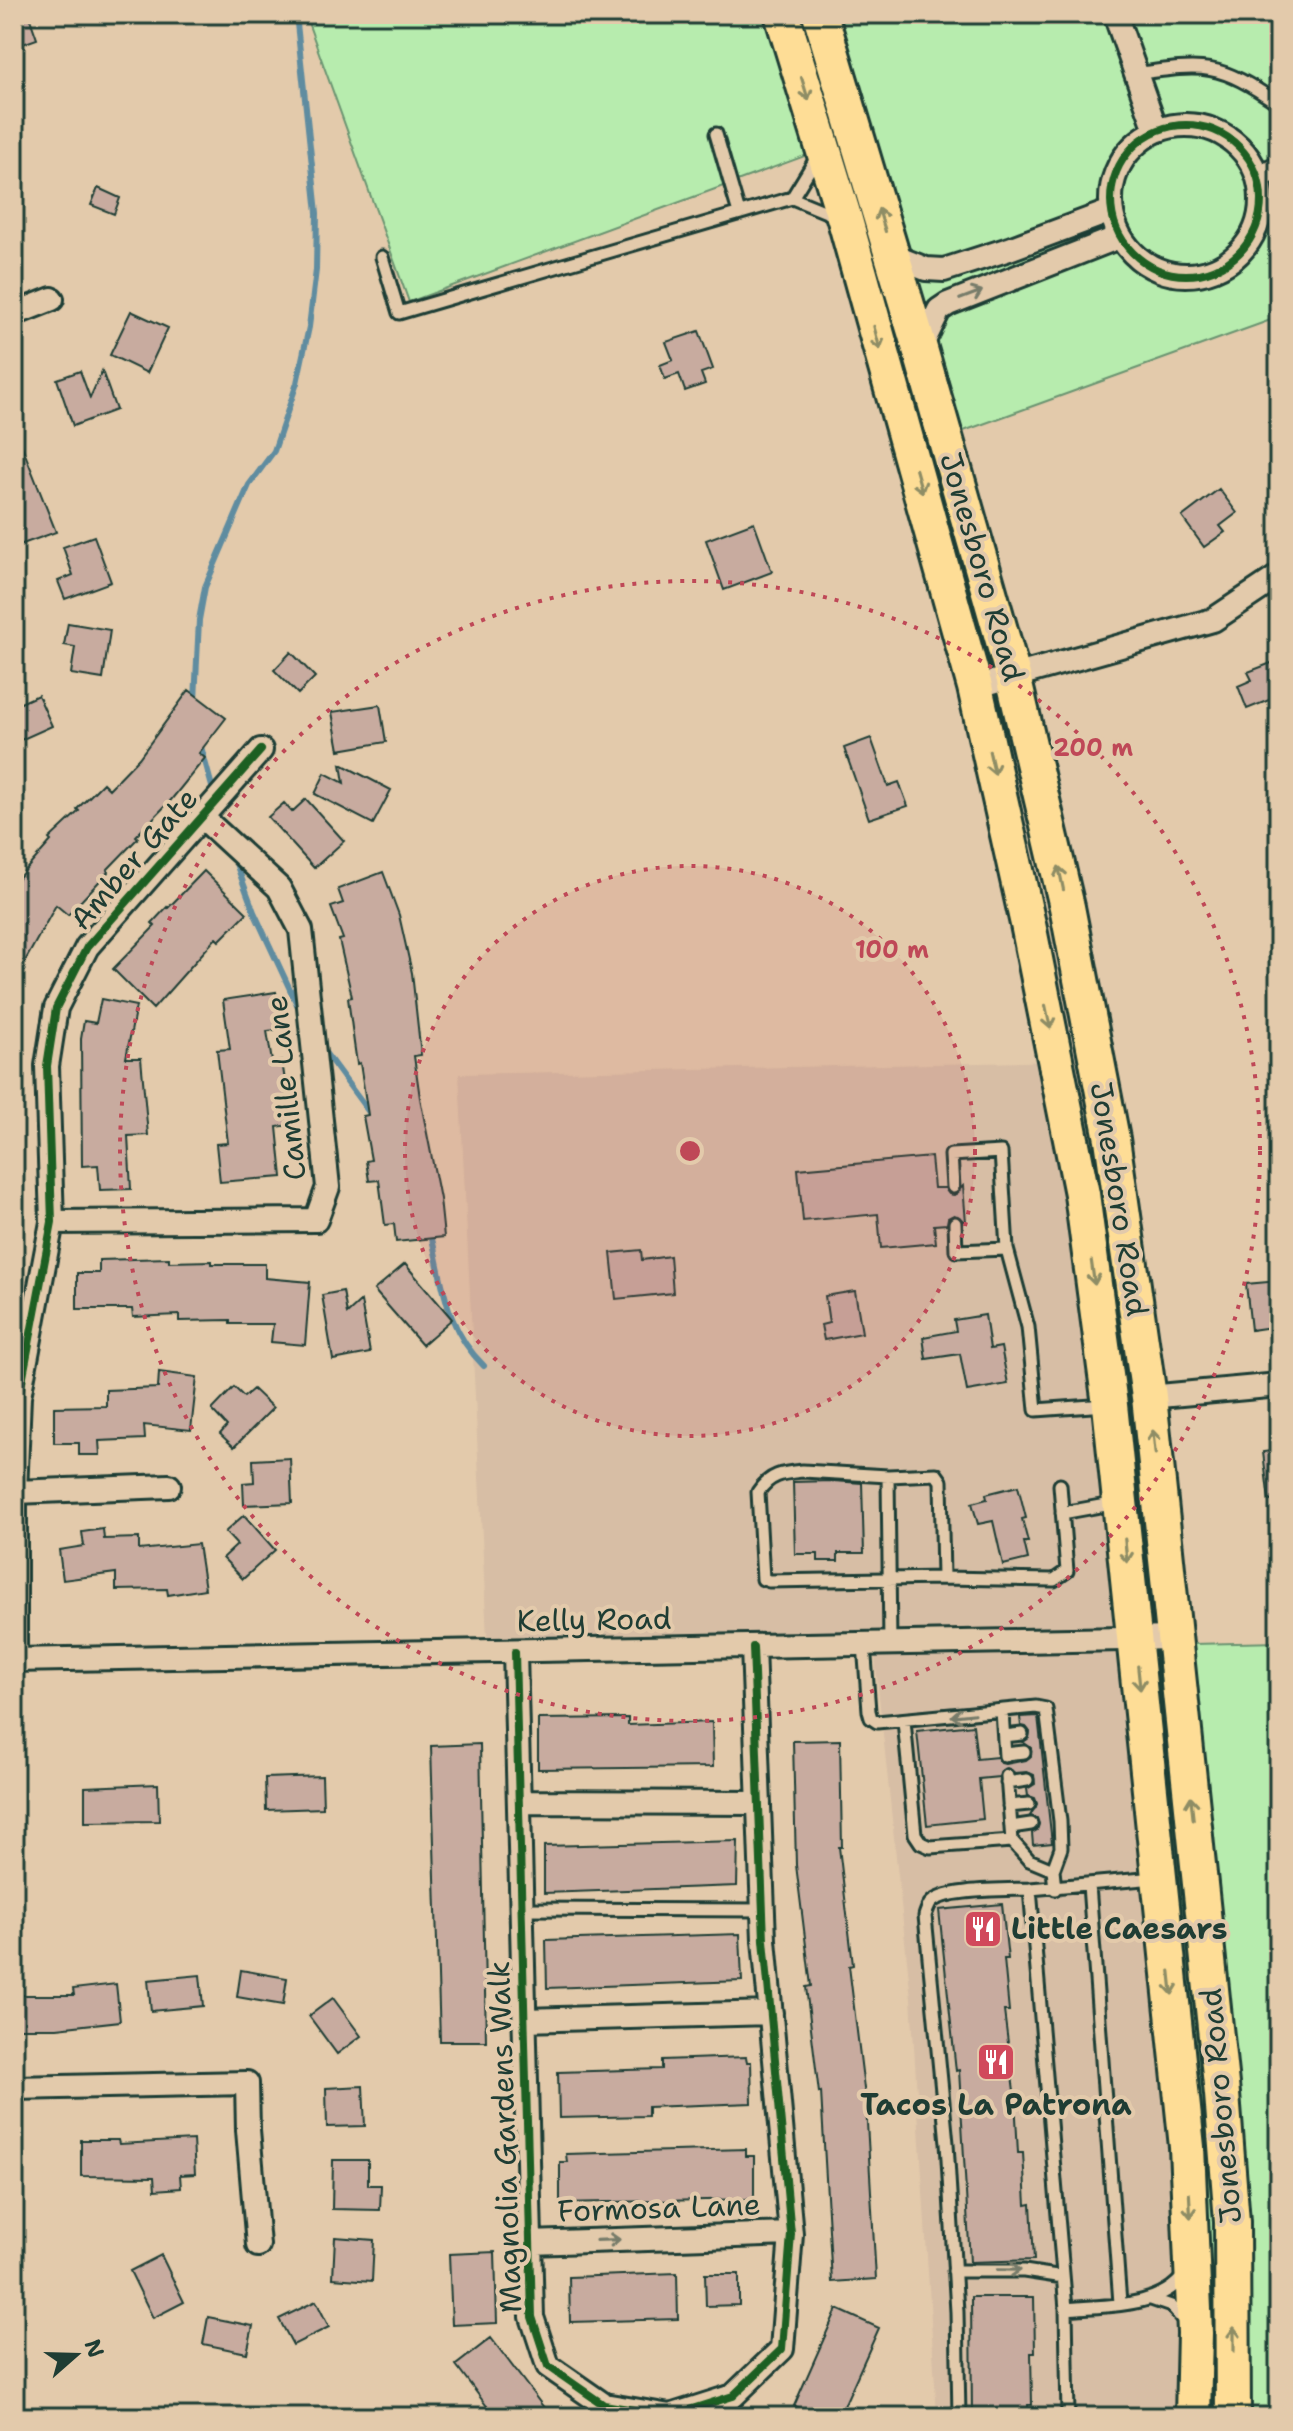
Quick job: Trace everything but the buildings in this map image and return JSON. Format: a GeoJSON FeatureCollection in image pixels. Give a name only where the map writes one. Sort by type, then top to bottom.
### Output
{"type":"FeatureCollection","features":[{"type":"Feature","properties":{"kind":"main road","name":"Jonesboro Road"},"geometry":{"type":"LineString","coordinates":[[782,14],[845,220],[975,687],[1059,1071],[1082,1194],[1110,1405],[1187,2147],[1195,2333],[1193,2417]]}},
{"type":"Feature","properties":{"kind":"main road","name":"Jonesboro Road"},"geometry":{"type":"LineString","coordinates":[[820,14],[1013,676],[1064,894],[1112,1139],[1149,1397],[1222,2094],[1234,2279],[1233,2417]]}},
{"type":"Feature","properties":{"kind":"street"},"geometry":{"type":"LineString","coordinates":[[1115,14],[1156,130]]}},
{"type":"Feature","properties":{"kind":"street"},"geometry":{"type":"LineString","coordinates":[[1180,124],[1205,127],[1228,137],[1268,172],[1258,225],[1246,247],[1228,264],[1205,274],[1180,276],[1156,270],[1135,257],[1119,237],[1111,211],[1115,172],[1125,154],[1139,140],[1156,130],[1180,124]]}},
{"type":"Feature","properties":{"kind":"street"},"geometry":{"type":"LineString","coordinates":[[893,256],[934,271],[1009,249],[1111,211]]}},
{"type":"Feature","properties":{"kind":"street"},"geometry":{"type":"LineString","coordinates":[[920,349],[939,310],[948,304],[1119,237]]}},
{"type":"Feature","properties":{"kind":"street"},"geometry":{"type":"LineString","coordinates":[[14,314],[52,299]]}},
{"type":"Feature","properties":{"kind":"street"},"geometry":{"type":"LineString","coordinates":[[975,687],[1213,620],[1279,576]]}},
{"type":"Feature","properties":{"kind":"street","name":"Amber Gate"},"geometry":{"type":"LineString","coordinates":[[15,1660],[15,1492],[19,1397],[52,1222],[47,1066],[56,1008],[87,947],[261,750]]}},
{"type":"Feature","properties":{"kind":"street","name":"Camille Lane"},"geometry":{"type":"LineString","coordinates":[[52,1222],[316,1220],[328,1187],[301,930],[279,888],[203,818]]}},
{"type":"Feature","properties":{"kind":"street"},"geometry":{"type":"LineString","coordinates":[[1149,1397],[1279,1385]]}},
{"type":"Feature","properties":{"kind":"street"},"geometry":{"type":"LineString","coordinates":[[15,1492],[169,1486]]}},
{"type":"Feature","properties":{"kind":"street","name":"Kelly Road"},"geometry":{"type":"LineString","coordinates":[[15,1660],[1175,1638]]}},
{"type":"Feature","properties":{"kind":"street","name":"Magnolia Gardens Walk"},"geometry":{"type":"LineString","coordinates":[[515,1652],[532,2317],[548,2366],[604,2405],[670,2416],[733,2396],[782,2349],[791,2234],[763,1910],[753,1647]]}},
{"type":"Feature","properties":{"kind":"street"},"geometry":{"type":"LineString","coordinates":[[519,1802],[759,1803]]}},
{"type":"Feature","properties":{"kind":"street"},"geometry":{"type":"LineString","coordinates":[[524,2020],[771,2013]]}},
{"type":"Feature","properties":{"kind":"street"},"geometry":{"type":"LineString","coordinates":[[14,2088],[247,2083],[258,2245]]}},
{"type":"Feature","properties":{"kind":"street","name":"Formosa Lane"},"geometry":{"type":"LineString","coordinates":[[530,2243],[791,2234]]}},
{"type":"Feature","properties":{"kind":"lane"},"geometry":{"type":"LineString","coordinates":[[1135,74],[1191,66],[1217,69],[1254,86],[1279,104]]}},
{"type":"Feature","properties":{"kind":"lane"},"geometry":{"type":"LineString","coordinates":[[716,134],[739,213]]}},
{"type":"Feature","properties":{"kind":"lane"},"geometry":{"type":"LineString","coordinates":[[792,198],[823,146]]}},
{"type":"Feature","properties":{"kind":"lane"},"geometry":{"type":"LineString","coordinates":[[382,257],[399,313],[792,198],[845,220]]}},
{"type":"Feature","properties":{"kind":"lane"},"geometry":{"type":"LineString","coordinates":[[1009,249],[1019,277]]}},
{"type":"Feature","properties":{"kind":"lane"},"geometry":{"type":"LineString","coordinates":[[953,1187],[951,1155],[1001,1152],[1007,1249],[1028,1327],[1036,1410],[1110,1405]]}},
{"type":"Feature","properties":{"kind":"lane"},"geometry":{"type":"LineString","coordinates":[[955,1223],[956,1251],[1007,1249]]}},
{"type":"Feature","properties":{"kind":"lane"},"geometry":{"type":"LineString","coordinates":[[943,1578],[941,1481],[936,1474],[888,1476],[803,1471],[776,1474],[758,1492],[763,1579],[769,1581],[1054,1580],[1067,1571],[1060,1485]]}},
{"type":"Feature","properties":{"kind":"lane"},"geometry":{"type":"LineString","coordinates":[[888,1476],[890,1644]]}},
{"type":"Feature","properties":{"kind":"lane"},"geometry":{"type":"LineString","coordinates":[[1062,1513],[1120,1503]]}},
{"type":"Feature","properties":{"kind":"lane"},"geometry":{"type":"LineString","coordinates":[[864,1644],[871,1718],[877,1722],[1036,1707],[1046,1709],[1046,1732],[1061,1848],[1053,1870],[1055,1889]]}},
{"type":"Feature","properties":{"kind":"lane"},"geometry":{"type":"LineString","coordinates":[[1002,1711],[1005,1755],[1024,1752]]}},
{"type":"Feature","properties":{"kind":"lane"},"geometry":{"type":"LineString","coordinates":[[904,1721],[915,1834],[921,1843],[930,1847],[1012,1841]]}},
{"type":"Feature","properties":{"kind":"lane"},"geometry":{"type":"LineString","coordinates":[[1004,1736],[1022,1734]]}},
{"type":"Feature","properties":{"kind":"lane"},"geometry":{"type":"LineString","coordinates":[[1027,1780],[1007,1780],[1012,1841],[1029,1860],[1053,1870]]}},
{"type":"Feature","properties":{"kind":"lane"},"geometry":{"type":"LineString","coordinates":[[1009,1806],[1029,1804]]}},
{"type":"Feature","properties":{"kind":"lane"},"geometry":{"type":"LineString","coordinates":[[1011,1827],[1031,1824]]}},
{"type":"Feature","properties":{"kind":"lane"},"geometry":{"type":"LineString","coordinates":[[959,2417],[954,2271],[941,2067],[925,1916],[929,1904],[937,1898],[955,1894],[1055,1889],[1160,1877]]}},
{"type":"Feature","properties":{"kind":"lane"},"geometry":{"type":"LineString","coordinates":[[1089,1885],[1120,2303]]}},
{"type":"Feature","properties":{"kind":"lane"},"geometry":{"type":"LineString","coordinates":[[1030,1889],[1066,2309],[1068,2417]]}},
{"type":"Feature","properties":{"kind":"lane"},"geometry":{"type":"LineString","coordinates":[[521,1909],[763,1910]]}},
{"type":"Feature","properties":{"kind":"lane"},"geometry":{"type":"LineString","coordinates":[[1066,2309],[1151,2299],[1170,2291],[1192,2264]]}},
{"type":"Feature","properties":{"kind":"lane"},"geometry":{"type":"LineString","coordinates":[[954,2271],[1024,2271],[1063,2277]]}},
{"type":"Feature","properties":{"kind":"lane"},"geometry":{"type":"LineString","coordinates":[[1151,2299],[1171,2306],[1195,2333]]}},
{"type":"Feature","properties":{"kind":"shaded area"},"geometry":{"type":"Polygon","coordinates":[[[1070,1061],[1150,1645],[1216,2417],[937,2417],[911,1998],[874,1649],[488,1658],[459,1074],[1070,1061]]]}},
{"type":"Feature","properties":{"kind":"shaded area"},"geometry":{"type":"Polygon","coordinates":[[[1279,2409],[1279,2417],[1216,2417],[1279,2409]]]}},
{"type":"Feature","properties":{"kind":"green space"},"geometry":{"type":"Polygon","coordinates":[[[305,14],[1279,14],[1279,317],[925,445],[829,147],[409,302],[305,14]]]}},
{"type":"Feature","properties":{"kind":"green space"},"geometry":{"type":"Polygon","coordinates":[[[1279,1642],[1279,2409],[1215,2417],[1150,1645],[1279,1642]]]}},
{"type":"Feature","properties":{"kind":"waterway"},"geometry":{"type":"LineString","coordinates":[[195,700],[199,620],[205,587],[249,485],[274,451],[297,383],[309,327],[316,270],[317,213],[296,14]]}},
{"type":"Feature","properties":{"kind":"waterway"},"geometry":{"type":"LineString","coordinates":[[200,743],[214,794]]}},
{"type":"Feature","properties":{"kind":"waterway"},"geometry":{"type":"LineString","coordinates":[[234,858],[254,912],[301,1013]]}},
{"type":"Feature","properties":{"kind":"waterway"},"geometry":{"type":"LineString","coordinates":[[321,1047],[371,1115]]}},
{"type":"Feature","properties":{"kind":"waterway"},"geometry":{"type":"LineString","coordinates":[[430,1231],[453,1319],[470,1351],[484,1366]]}},
{"type":"Feature","properties":{"kind":"cycle path"},"geometry":{"type":"LineString","coordinates":[[1186,125],[1215,130],[1239,147],[1256,171],[1261,200],[1256,229],[1239,253],[1215,270],[1186,275],[1157,270],[1133,253],[1116,229],[1111,200],[1116,171],[1133,147],[1157,130],[1186,125]]}},
{"type":"Feature","properties":{"kind":"cycle path"},"geometry":{"type":"LineString","coordinates":[[15,1660],[15,1492],[19,1397],[52,1222],[47,1066],[56,1008],[87,947],[261,750]]}},
{"type":"Feature","properties":{"kind":"cycle path"},"geometry":{"type":"LineString","coordinates":[[515,1652],[532,2317],[548,2366],[604,2405],[670,2416],[733,2396],[782,2349],[791,2234],[764,1940],[753,1647]]}},
{"type":"Feature","properties":{"kind":"place","name":"Little Caesars"},"geometry":{"type":"Point","coordinates":[983,1929]}},
{"type":"Feature","properties":{"kind":"place","name":"Tacos La Patrona"},"geometry":{"type":"Point","coordinates":[996,2062]}}]}
